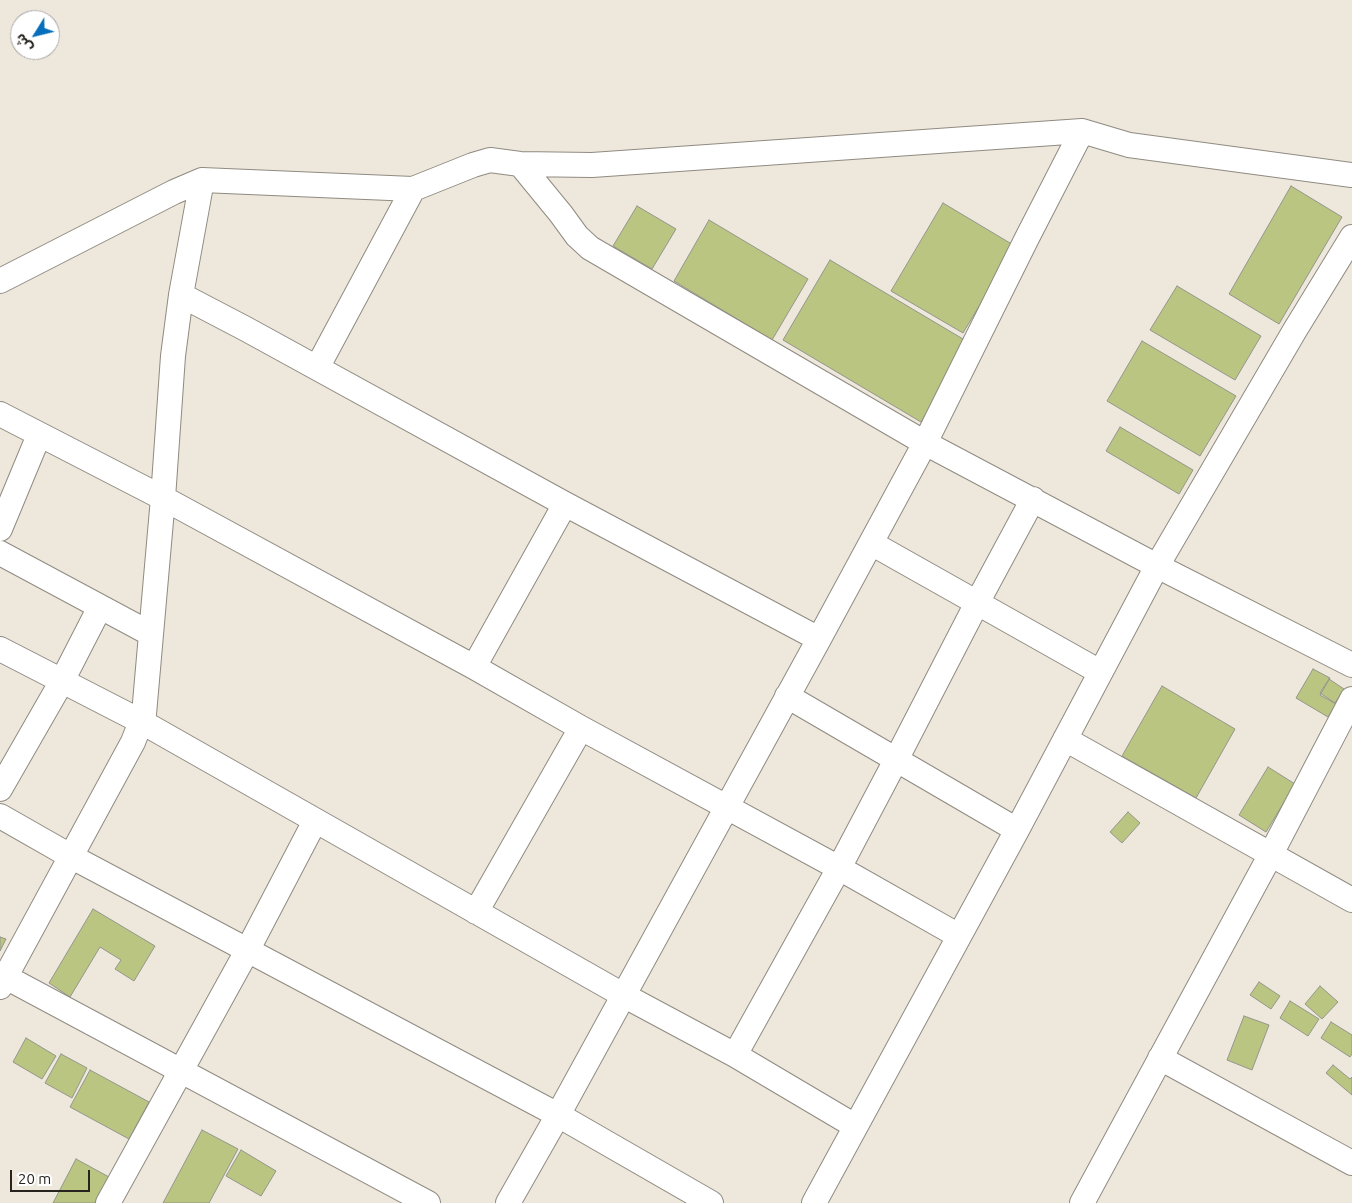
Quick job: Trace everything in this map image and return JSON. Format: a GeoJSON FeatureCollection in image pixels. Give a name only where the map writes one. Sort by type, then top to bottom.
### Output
{"type":"FeatureCollection","features":[{"type":"Feature","properties":{"kind":"street"},"geometry":{"type":"LineString","coordinates":[[508,1203],[820,639],[925,443],[1031,229],[1082,131]]}},
{"type":"Feature","properties":{"kind":"street"},"geometry":{"type":"LineString","coordinates":[[0,281],[174,192],[202,180],[413,189],[485,161],[520,164],[592,165],[1082,131],[1129,145],[1352,176]]}},
{"type":"Feature","properties":{"kind":"street"},"geometry":{"type":"LineString","coordinates":[[520,164],[562,214],[577,236],[590,248],[925,443],[1157,566],[1352,665]]}},
{"type":"Feature","properties":{"kind":"street"},"geometry":{"type":"LineString","coordinates":[[202,180],[180,295],[173,356],[144,714],[133,742],[72,857],[2,980],[181,1071],[428,1203]]}},
{"type":"Feature","properties":{"kind":"street"},"geometry":{"type":"LineString","coordinates":[[317,368],[413,189]]}},
{"type":"Feature","properties":{"kind":"street"},"geometry":{"type":"LineString","coordinates":[[814,1203],[1017,830],[1157,566],[1295,330],[1352,237]]}},
{"type":"Feature","properties":{"kind":"street"},"geometry":{"type":"LineString","coordinates":[[180,295],[246,329],[565,504],[820,639]]}},
{"type":"Feature","properties":{"kind":"street"},"geometry":{"type":"LineString","coordinates":[[0,414],[163,498],[474,667],[959,936]]}},
{"type":"Feature","properties":{"kind":"street"},"geometry":{"type":"LineString","coordinates":[[0,529],[39,435]]}},
{"type":"Feature","properties":{"kind":"street"},"geometry":{"type":"LineString","coordinates":[[735,1055],[896,760],[977,602],[1033,499]]}},
{"type":"Feature","properties":{"kind":"street"},"geometry":{"type":"LineString","coordinates":[[474,667],[565,504]]}},
{"type":"Feature","properties":{"kind":"street"},"geometry":{"type":"LineString","coordinates":[[871,543],[1100,672]]}},
{"type":"Feature","properties":{"kind":"street"},"geometry":{"type":"LineString","coordinates":[[0,553],[151,634]]}},
{"type":"Feature","properties":{"kind":"street"},"geometry":{"type":"LineString","coordinates":[[0,789],[62,681],[100,607]]}},
{"type":"Feature","properties":{"kind":"street"},"geometry":{"type":"LineString","coordinates":[[0,649],[142,722],[623,995],[735,1055],[855,1126]]}},
{"type":"Feature","properties":{"kind":"street"},"geometry":{"type":"LineString","coordinates":[[787,696],[1017,830]]}},
{"type":"Feature","properties":{"kind":"street"},"geometry":{"type":"LineString","coordinates":[[1082,1203],[1272,854],[1352,699]]}},
{"type":"Feature","properties":{"kind":"street"},"geometry":{"type":"LineString","coordinates":[[476,912],[581,728]]}},
{"type":"Feature","properties":{"kind":"street"},"geometry":{"type":"LineString","coordinates":[[1065,740],[1352,900]]}},
{"type":"Feature","properties":{"kind":"street"},"geometry":{"type":"LineString","coordinates":[[0,816],[247,951],[558,1115],[711,1203]]}},
{"type":"Feature","properties":{"kind":"street"},"geometry":{"type":"LineString","coordinates":[[108,1203],[247,951],[315,821]]}},
{"type":"Feature","properties":{"kind":"street"},"geometry":{"type":"LineString","coordinates":[[1160,1058],[1352,1164]]}},
{"type":"Feature","properties":{"kind":"building"},"geometry":{"type":"Polygon","coordinates":[[[1291,186],[1342,217],[1279,324],[1229,294],[1291,186]]]}},
{"type":"Feature","properties":{"kind":"building"},"geometry":{"type":"Polygon","coordinates":[[[943,203],[1015,246],[963,333],[891,291],[943,203]]]}},
{"type":"Feature","properties":{"kind":"building"},"geometry":{"type":"Polygon","coordinates":[[[637,206],[676,229],[652,269],[613,246],[637,206]]]}},
{"type":"Feature","properties":{"kind":"building"},"geometry":{"type":"Polygon","coordinates":[[[709,220],[808,279],[772,340],[674,281],[709,220]]]}},
{"type":"Feature","properties":{"kind":"building"},"geometry":{"type":"Polygon","coordinates":[[[830,260],[968,342],[921,422],[783,340],[830,260]]]}},
{"type":"Feature","properties":{"kind":"building"},"geometry":{"type":"Polygon","coordinates":[[[1177,286],[1261,336],[1235,380],[1150,330],[1177,286]]]}},
{"type":"Feature","properties":{"kind":"building"},"geometry":{"type":"Polygon","coordinates":[[[1142,341],[1236,396],[1200,456],[1107,401],[1142,341]]]}},
{"type":"Feature","properties":{"kind":"building"},"geometry":{"type":"Polygon","coordinates":[[[1120,427],[1193,470],[1179,494],[1106,451],[1120,427]]]}},
{"type":"Feature","properties":{"kind":"building"},"geometry":{"type":"Polygon","coordinates":[[[1313,669],[1330,678],[1320,695],[1336,704],[1328,717],[1296,698],[1313,669]]]}},
{"type":"Feature","properties":{"kind":"building"},"geometry":{"type":"Polygon","coordinates":[[[1329,679],[1344,689],[1335,703],[1320,693],[1329,679]]]}},
{"type":"Feature","properties":{"kind":"building"},"geometry":{"type":"Polygon","coordinates":[[[1162,686],[1235,729],[1196,798],[1122,756],[1162,686]]]}},
{"type":"Feature","properties":{"kind":"building"},"geometry":{"type":"Polygon","coordinates":[[[1268,767],[1295,784],[1266,832],[1239,815],[1268,767]]]}},
{"type":"Feature","properties":{"kind":"building"},"geometry":{"type":"Polygon","coordinates":[[[1128,812],[1140,823],[1122,843],[1110,832],[1128,812]]]}},
{"type":"Feature","properties":{"kind":"building"},"geometry":{"type":"Polygon","coordinates":[[[93,909],[155,946],[134,981],[115,969],[121,960],[100,947],[70,997],[49,983],[93,909]]]}},
{"type":"Feature","properties":{"kind":"building"},"geometry":{"type":"Polygon","coordinates":[[[0,937],[6,939],[0,951],[0,937]]]}},
{"type":"Feature","properties":{"kind":"building"},"geometry":{"type":"Polygon","coordinates":[[[1259,982],[1280,996],[1271,1009],[1250,995],[1259,982]]]}},
{"type":"Feature","properties":{"kind":"building"},"geometry":{"type":"Polygon","coordinates":[[[1320,986],[1338,1002],[1322,1019],[1305,1004],[1320,986]]]}},
{"type":"Feature","properties":{"kind":"building"},"geometry":{"type":"Polygon","coordinates":[[[1290,1001],[1319,1019],[1308,1036],[1280,1018],[1290,1001]]]}},
{"type":"Feature","properties":{"kind":"building"},"geometry":{"type":"Polygon","coordinates":[[[1244,1016],[1269,1025],[1252,1070],[1227,1060],[1244,1016]]]}},
{"type":"Feature","properties":{"kind":"building"},"geometry":{"type":"Polygon","coordinates":[[[1331,1022],[1352,1035],[1352,1054],[1350,1057],[1321,1038],[1331,1022]]]}},
{"type":"Feature","properties":{"kind":"building"},"geometry":{"type":"Polygon","coordinates":[[[26,1038],[56,1056],[42,1079],[13,1062],[26,1038]]]}},
{"type":"Feature","properties":{"kind":"building"},"geometry":{"type":"Polygon","coordinates":[[[61,1054],[87,1068],[72,1098],[45,1083],[61,1054]]]}},
{"type":"Feature","properties":{"kind":"building"},"geometry":{"type":"Polygon","coordinates":[[[1333,1065],[1350,1079],[1352,1077],[1352,1095],[1326,1073],[1333,1065]]]}},
{"type":"Feature","properties":{"kind":"building"},"geometry":{"type":"Polygon","coordinates":[[[90,1070],[149,1102],[129,1139],[70,1107],[90,1070]]]}},
{"type":"Feature","properties":{"kind":"building"},"geometry":{"type":"Polygon","coordinates":[[[202,1130],[238,1149],[209,1203],[163,1203],[202,1130]]]}},
{"type":"Feature","properties":{"kind":"building"},"geometry":{"type":"Polygon","coordinates":[[[241,1150],[276,1171],[261,1196],[226,1176],[241,1150]]]}},
{"type":"Feature","properties":{"kind":"building"},"geometry":{"type":"Polygon","coordinates":[[[76,1159],[109,1177],[95,1203],[53,1203],[76,1159]]]}}]}
